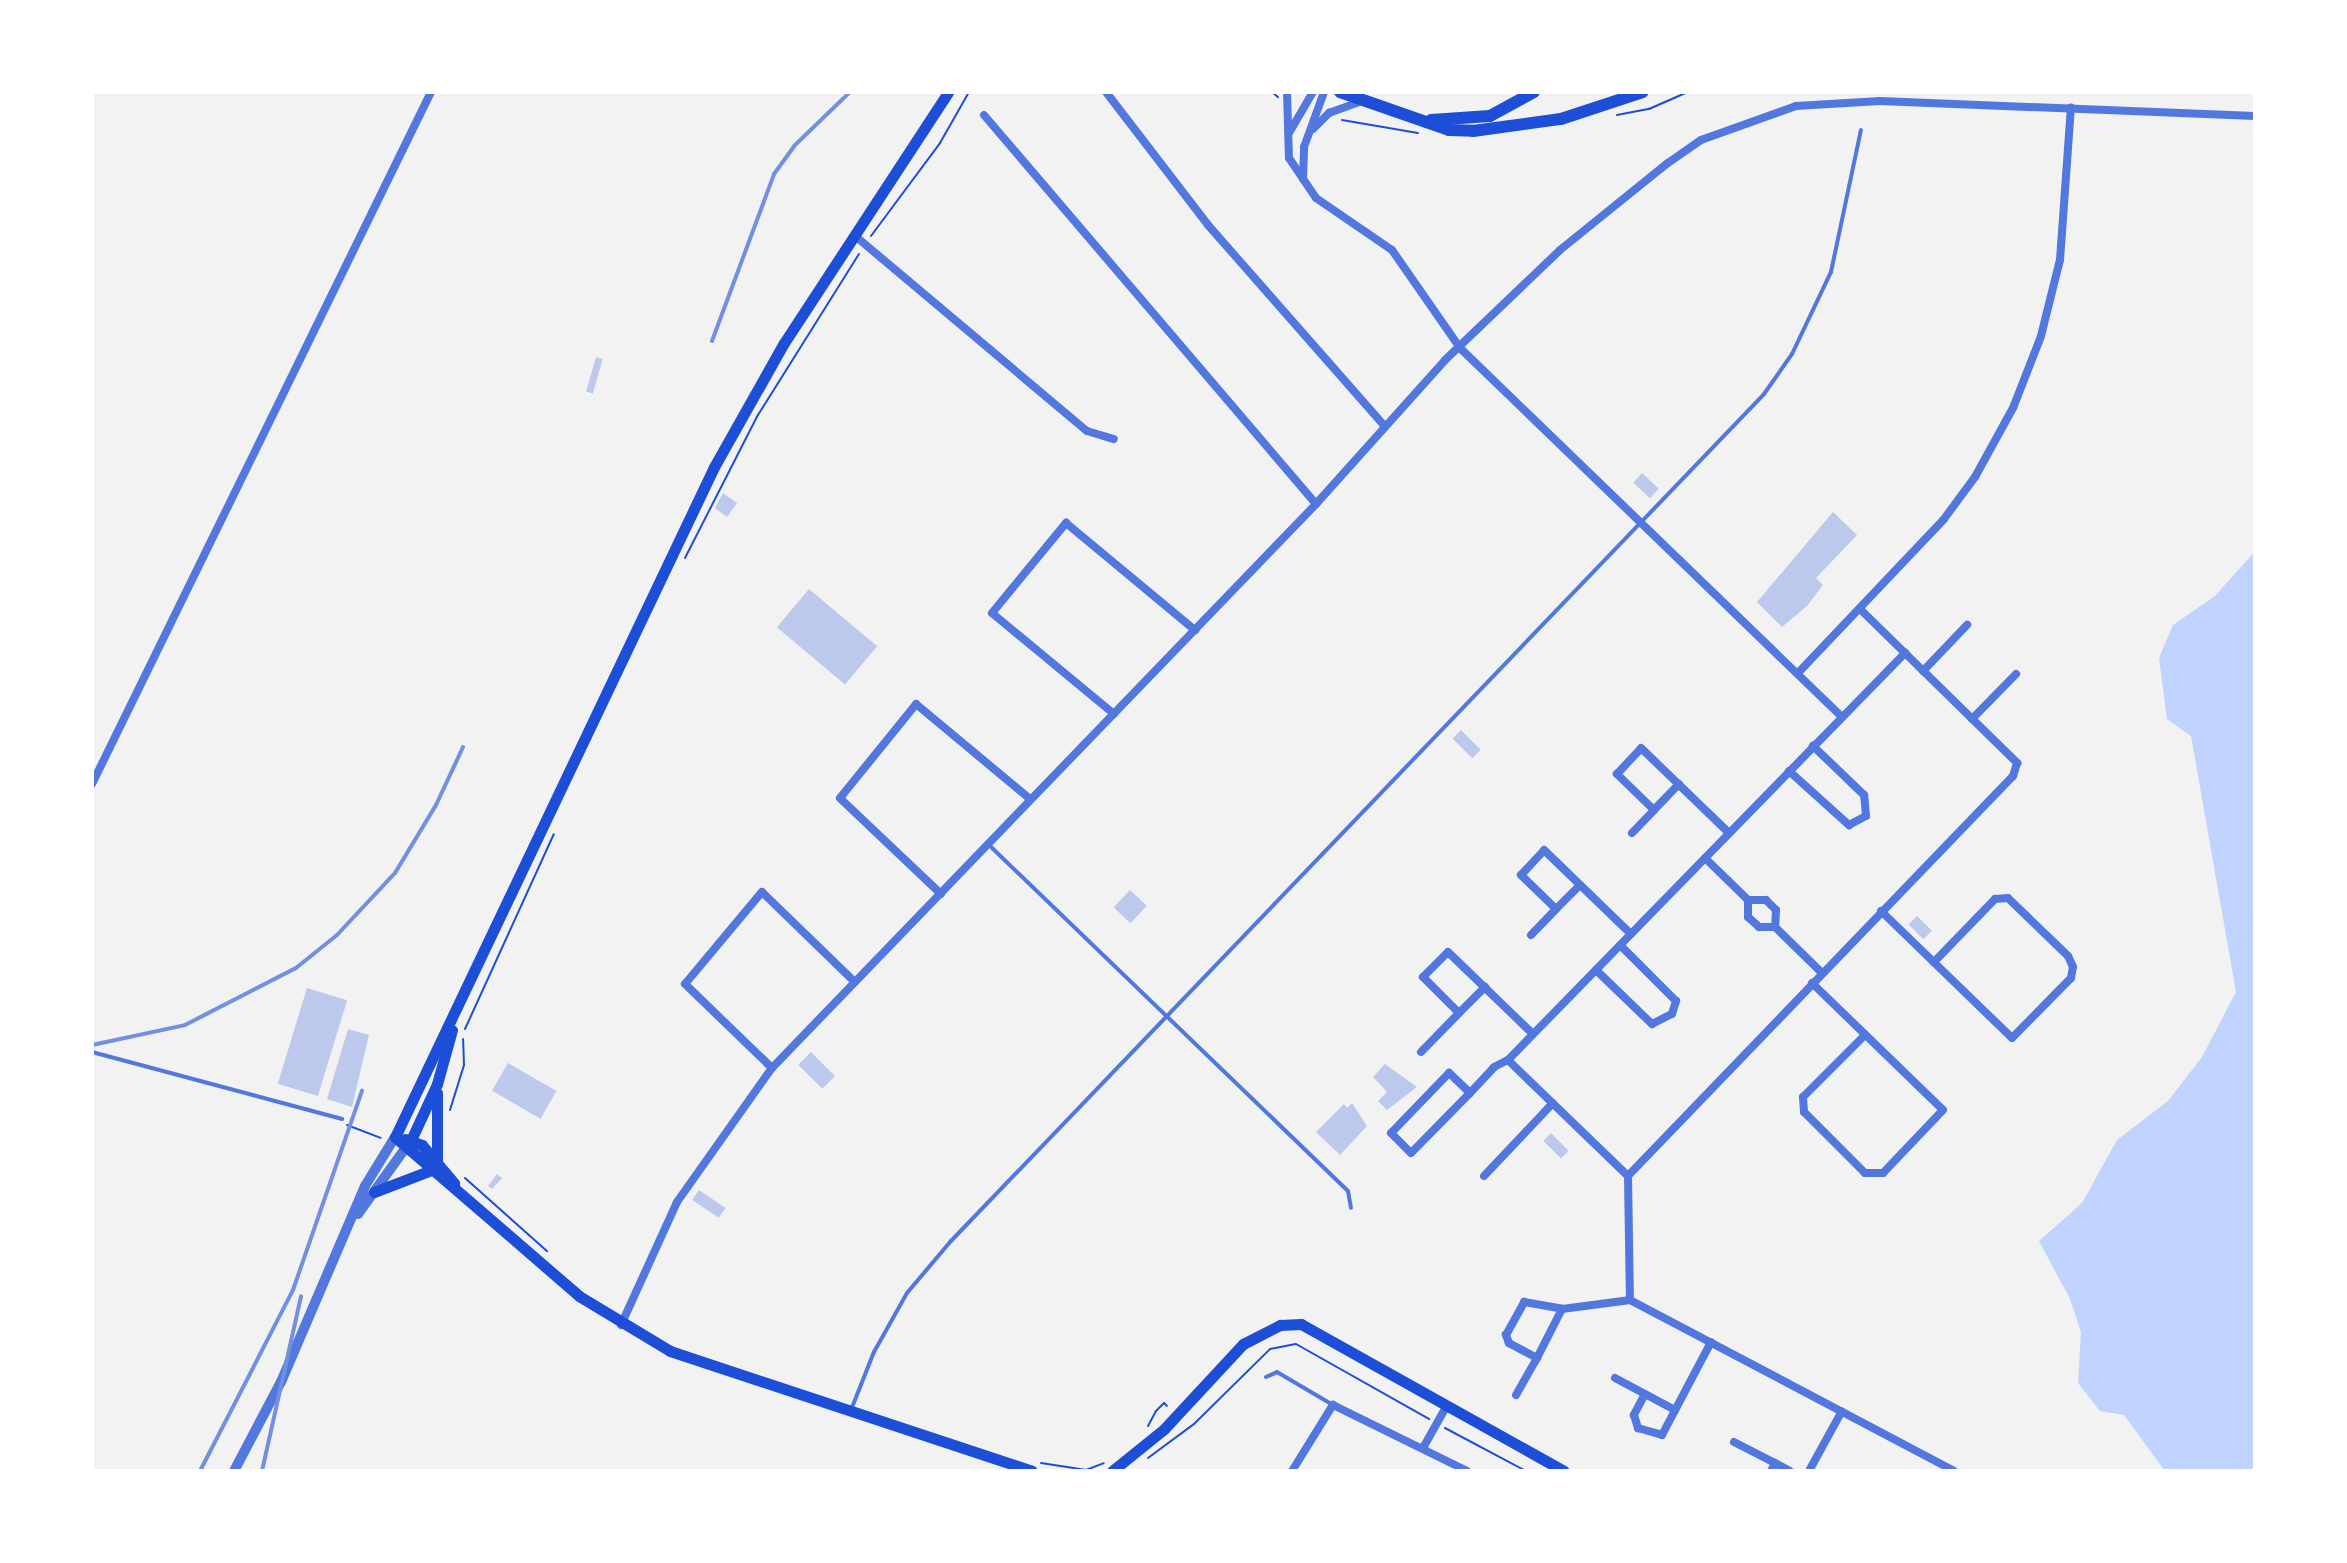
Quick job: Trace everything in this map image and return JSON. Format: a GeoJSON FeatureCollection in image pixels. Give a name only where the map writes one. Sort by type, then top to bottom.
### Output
{"type":"FeatureCollection","features":[{"type":"Feature","properties":{"kind":"highway"},"geometry":{"type":"LineString","coordinates":[[1340,92],[1359,102],[1449,130],[1473,131],[1533,125],[1643,92]]}},
{"type":"Feature","properties":{"kind":"highway"},"geometry":{"type":"LineString","coordinates":[[1424,121],[1490,116],[1534,92]]}},
{"type":"Feature","properties":{"kind":"main road"},"geometry":{"type":"LineString","coordinates":[[948,92],[784,343],[696,503],[456,1013],[389,1137],[408,1145],[579,1296],[621,1325],[706,1366],[851,1412],[994,1465],[1032,1466]]}},
{"type":"Feature","properties":{"kind":"main road"},"geometry":{"type":"LineString","coordinates":[[408,1145],[437,1084],[456,1013]]}},
{"type":"Feature","properties":{"kind":"main road"},"geometry":{"type":"LineString","coordinates":[[433,1166],[437,1084]]}},
{"type":"Feature","properties":{"kind":"main road"},"geometry":{"type":"LineString","coordinates":[[374,1192],[433,1166]]}},
{"type":"Feature","properties":{"kind":"main road"},"geometry":{"type":"LineString","coordinates":[[1110,1466],[1164,1429],[1243,1344],[1280,1325],[1301,1324],[1326,1334],[1446,1407],[1564,1471]]}},
{"type":"Feature","properties":{"kind":"street"},"geometry":{"type":"LineString","coordinates":[[92,784],[431,92]]}},
{"type":"Feature","properties":{"kind":"street"},"geometry":{"type":"LineString","coordinates":[[1106,92],[1208,225],[1384,425]]}},
{"type":"Feature","properties":{"kind":"street"},"geometry":{"type":"LineString","coordinates":[[1287,92],[1291,166],[1325,207],[1370,233],[1403,261],[1460,348],[1842,717]]}},
{"type":"Feature","properties":{"kind":"street"},"geometry":{"type":"LineString","coordinates":[[1288,134],[1313,92]]}},
{"type":"Feature","properties":{"kind":"street"},"geometry":{"type":"LineString","coordinates":[[1303,181],[1309,132],[1324,92]]}},
{"type":"Feature","properties":{"kind":"street"},"geometry":{"type":"LineString","coordinates":[[621,1325],[677,1202],[772,1068],[1316,504],[1384,425],[1460,348],[1595,220],[1701,140],[1796,106],[1880,101],[2255,116]]}},
{"type":"Feature","properties":{"kind":"street"},"geometry":{"type":"LineString","coordinates":[[1309,132],[1329,113],[1359,102]]}},
{"type":"Feature","properties":{"kind":"street"},"geometry":{"type":"LineString","coordinates":[[1798,673],[1927,540],[1975,477],[2026,379],[2060,260],[2071,107]]}},
{"type":"Feature","properties":{"kind":"street"},"geometry":{"type":"LineString","coordinates":[[984,115],[1316,504]]}},
{"type":"Feature","properties":{"kind":"street"},"geometry":{"type":"LineString","coordinates":[[854,235],[1087,431],[1114,439]]}},
{"type":"Feature","properties":{"kind":"street"},"geometry":{"type":"LineString","coordinates":[[1114,714],[992,613],[1066,523],[1195,630]]}},
{"type":"Feature","properties":{"kind":"street"},"geometry":{"type":"LineString","coordinates":[[1630,1300],[1628,1176],[2013,776],[2017,763],[1861,610]]}},
{"type":"Feature","properties":{"kind":"street"},"geometry":{"type":"LineString","coordinates":[[1923,671],[1967,625]]}},
{"type":"Feature","properties":{"kind":"street"},"geometry":{"type":"LineString","coordinates":[[1470,1093],[1449,1073],[1391,1133],[1411,1153],[1470,1093],[1508,1060],[1905,653]]}},
{"type":"Feature","properties":{"kind":"street"},"geometry":{"type":"LineString","coordinates":[[1972,719],[2016,674]]}},
{"type":"Feature","properties":{"kind":"street"},"geometry":{"type":"LineString","coordinates":[[941,894],[840,798],[916,704],[1030,799]]}},
{"type":"Feature","properties":{"kind":"street"},"geometry":{"type":"LineString","coordinates":[[1789,771],[1849,825],[1866,816],[1864,795],[1813,746]]}},
{"type":"Feature","properties":{"kind":"street"},"geometry":{"type":"LineString","coordinates":[[1654,810],[1617,774],[1641,748],[1729,833]]}},
{"type":"Feature","properties":{"kind":"street"},"geometry":{"type":"LineString","coordinates":[[1632,833],[1679,784]]}},
{"type":"Feature","properties":{"kind":"street"},"geometry":{"type":"LineString","coordinates":[[1556,909],[1521,875],[1544,850],[1631,934]]}},
{"type":"Feature","properties":{"kind":"street"},"geometry":{"type":"LineString","coordinates":[[1705,858],[1748,900],[1766,900],[1776,910],[1775,927]]}},
{"type":"Feature","properties":{"kind":"street"},"geometry":{"type":"LineString","coordinates":[[1531,935],[1580,885]]}},
{"type":"Feature","properties":{"kind":"street"},"geometry":{"type":"LineString","coordinates":[[772,1068],[685,984],[762,892],[855,982]]}},
{"type":"Feature","properties":{"kind":"street"},"geometry":{"type":"LineString","coordinates":[[1881,911],[2012,1038],[2071,978],[2073,967],[2068,956],[2008,898],[1995,899],[1934,962]]}},
{"type":"Feature","properties":{"kind":"street"},"geometry":{"type":"LineString","coordinates":[[1748,900],[1748,917],[1759,927],[1775,927],[1822,973]]}},
{"type":"Feature","properties":{"kind":"street"},"geometry":{"type":"LineString","coordinates":[[1596,970],[1652,1024],[1672,1014],[1676,1001],[1620,945]]}},
{"type":"Feature","properties":{"kind":"street"},"geometry":{"type":"LineString","coordinates":[[1459,1013],[1423,977],[1448,952],[1533,1034]]}},
{"type":"Feature","properties":{"kind":"street"},"geometry":{"type":"LineString","coordinates":[[1812,983],[1943,1110],[1883,1173],[1865,1173],[1804,1112],[1803,1097],[1865,1035]]}},
{"type":"Feature","properties":{"kind":"street"},"geometry":{"type":"LineString","coordinates":[[1421,1052],[1485,987]]}},
{"type":"Feature","properties":{"kind":"street"},"geometry":{"type":"LineString","coordinates":[[1508,1060],[1628,1176]]}},
{"type":"Feature","properties":{"kind":"street"},"geometry":{"type":"LineString","coordinates":[[1484,1176],[1553,1103]]}},
{"type":"Feature","properties":{"kind":"street"},"geometry":{"type":"LineString","coordinates":[[234,1471],[281,1382],[389,1137]]}},
{"type":"Feature","properties":{"kind":"street"},"geometry":{"type":"LineString","coordinates":[[347,1228],[408,1145]]}},
{"type":"Feature","properties":{"kind":"street"},"geometry":{"type":"LineString","coordinates":[[1537,1358],[1509,1343],[1506,1335],[1524,1302],[1562,1309],[1630,1300],[1954,1471]]}},
{"type":"Feature","properties":{"kind":"street"},"geometry":{"type":"LineString","coordinates":[[1516,1395],[1562,1309]]}},
{"type":"Feature","properties":{"kind":"street"},"geometry":{"type":"LineString","coordinates":[[1645,1394],[1634,1415],[1645,1434],[1662,1435],[1711,1342]]}},
{"type":"Feature","properties":{"kind":"street"},"geometry":{"type":"LineString","coordinates":[[1615,1378],[1675,1410]]}},
{"type":"Feature","properties":{"kind":"street"},"geometry":{"type":"LineString","coordinates":[[1292,1471],[1333,1405],[1467,1471]]}},
{"type":"Feature","properties":{"kind":"street"},"geometry":{"type":"LineString","coordinates":[[1423,1448],[1446,1407]]}},
{"type":"Feature","properties":{"kind":"street"},"geometry":{"type":"LineString","coordinates":[[1809,1471],[1842,1411]]}},
{"type":"Feature","properties":{"kind":"street"},"geometry":{"type":"LineString","coordinates":[[1734,1442],[1773,1467],[1790,1471]]}},
{"type":"Feature","properties":{"kind":"lane"},"geometry":{"type":"LineString","coordinates":[[851,1412],[874,1352],[907,1293],[1164,1018],[1764,394],[1792,354],[1831,272],[1861,130]]}},
{"type":"Feature","properties":{"kind":"lane"},"geometry":{"type":"LineString","coordinates":[[988,844],[1164,1018],[1348,1191],[1351,1208]]}},
{"type":"Feature","properties":{"kind":"lane"},"geometry":{"type":"LineString","coordinates":[[92,1052],[342,1119]]}},
{"type":"Feature","properties":{"kind":"lane"},"geometry":{"type":"LineString","coordinates":[[1266,1377],[1277,1372],[1333,1405]]}},
{"type":"Feature","properties":{"kind":"path"},"geometry":{"type":"LineString","coordinates":[[684,559],[758,415],[865,244],[940,143],[969,92]]}},
{"type":"Feature","properties":{"kind":"path"},"geometry":{"type":"LineString","coordinates":[[1272,92],[1273,98]]}},
{"type":"Feature","properties":{"kind":"path"},"geometry":{"type":"LineString","coordinates":[[446,1121],[464,1065],[463,1033],[557,827]]}},
{"type":"Feature","properties":{"kind":"path"},"geometry":{"type":"LineString","coordinates":[[342,1119],[349,1128],[389,1137]]}},
{"type":"Feature","properties":{"kind":"path"},"geometry":{"type":"LineString","coordinates":[[460,1173],[551,1254]]}},
{"type":"Feature","properties":{"kind":"path"},"geometry":{"type":"LineString","coordinates":[[1140,1465],[1158,1455],[1187,1425],[1194,1424],[1270,1349],[1296,1344],[1526,1471]]}},
{"type":"Feature","properties":{"kind":"path"},"geometry":{"type":"LineString","coordinates":[[1144,1433],[1164,1403]]}},
{"type":"Feature","properties":{"kind":"path"},"geometry":{"type":"LineString","coordinates":[[1032,1466],[1086,1470],[1110,1466]]}},
{"type":"Feature","properties":{"kind":"water"},"geometry":{"type":"Polygon","coordinates":[[[2255,551],[2255,1471],[2165,1471],[2124,1415],[2100,1411],[2078,1383],[2081,1332],[2070,1299],[2039,1241],[2082,1203],[2117,1140],[2168,1101],[2202,1057],[2236,992],[2191,736],[2167,719],[2159,658],[2173,625],[2215,596],[2255,551]]]}},
{"type":"Feature","properties":{"kind":"building"},"geometry":{"type":"Polygon","coordinates":[[[596,357],[603,359],[593,394],[586,392],[596,357]]]}},
{"type":"Feature","properties":{"kind":"building"},"geometry":{"type":"Polygon","coordinates":[[[1642,473],[1659,489],[1650,498],[1633,483],[1642,473]]]}},
{"type":"Feature","properties":{"kind":"building"},"geometry":{"type":"Polygon","coordinates":[[[723,493],[737,503],[727,517],[715,508],[723,493]]]}},
{"type":"Feature","properties":{"kind":"building"},"geometry":{"type":"Polygon","coordinates":[[[1833,512],[1857,535],[1816,578],[1823,585],[1807,606],[1782,627],[1757,602],[1833,512]]]}},
{"type":"Feature","properties":{"kind":"building"},"geometry":{"type":"Polygon","coordinates":[[[809,589],[877,646],[845,685],[777,627],[809,589]]]}},
{"type":"Feature","properties":{"kind":"building"},"geometry":{"type":"Polygon","coordinates":[[[1461,730],[1481,750],[1472,758],[1453,738],[1461,730]]]}},
{"type":"Feature","properties":{"kind":"building"},"geometry":{"type":"Polygon","coordinates":[[[1130,890],[1147,906],[1130,923],[1114,908],[1130,890]]]}},
{"type":"Feature","properties":{"kind":"building"},"geometry":{"type":"Polygon","coordinates":[[[1917,916],[1932,931],[1923,939],[1909,924],[1917,916]]]}},
{"type":"Feature","properties":{"kind":"building"},"geometry":{"type":"Polygon","coordinates":[[[307,988],[347,1000],[318,1096],[278,1084],[307,988]]]}},
{"type":"Feature","properties":{"kind":"building"},"geometry":{"type":"Polygon","coordinates":[[[348,1029],[369,1035],[352,1107],[327,1099],[348,1029]]]}},
{"type":"Feature","properties":{"kind":"building"},"geometry":{"type":"Polygon","coordinates":[[[811,1052],[835,1076],[822,1089],[798,1065],[811,1052]]]}},
{"type":"Feature","properties":{"kind":"building"},"geometry":{"type":"Polygon","coordinates":[[[508,1063],[556,1091],[540,1119],[492,1091],[508,1063]]]}},
{"type":"Feature","properties":{"kind":"building"},"geometry":{"type":"Polygon","coordinates":[[[1385,1064],[1417,1087],[1387,1110],[1378,1101],[1387,1092],[1373,1077],[1385,1064]]]}},
{"type":"Feature","properties":{"kind":"building"},"geometry":{"type":"Polygon","coordinates":[[[1352,1103],[1367,1126],[1340,1155],[1316,1132],[1344,1104],[1347,1108],[1352,1103]]]}},
{"type":"Feature","properties":{"kind":"building"},"geometry":{"type":"Polygon","coordinates":[[[1551,1133],[1569,1151],[1561,1158],[1543,1141],[1551,1133]]]}},
{"type":"Feature","properties":{"kind":"building"},"geometry":{"type":"Polygon","coordinates":[[[497,1174],[502,1178],[492,1189],[488,1186],[497,1174]]]}},
{"type":"Feature","properties":{"kind":"building"},"geometry":{"type":"Polygon","coordinates":[[[699,1190],[726,1208],[719,1218],[692,1200],[699,1190]]]}},
{"type":"Feature","properties":{"kind":"railway"},"geometry":{"type":"LineString","coordinates":[[712,341],[774,174],[794,146],[850,92]]}},
{"type":"Feature","properties":{"kind":"railway"},"geometry":{"type":"LineString","coordinates":[[92,1045],[185,1025],[296,968],[337,935],[395,873],[436,805],[463,747]]}},
{"type":"Feature","properties":{"kind":"railway"},"geometry":{"type":"LineString","coordinates":[[200,1471],[293,1290],[362,1091]]}},
{"type":"Feature","properties":{"kind":"railway"},"geometry":{"type":"LineString","coordinates":[[262,1471],[301,1296]]}}]}
